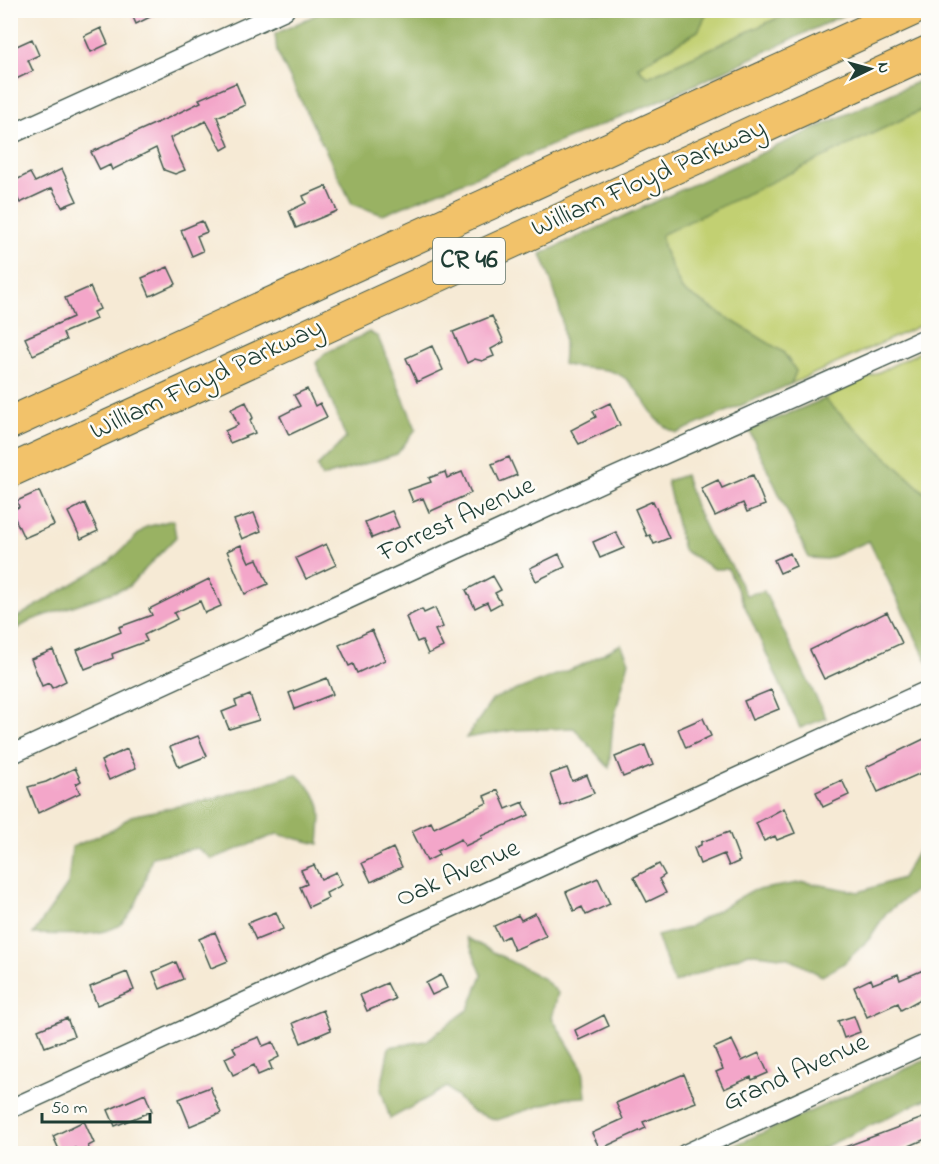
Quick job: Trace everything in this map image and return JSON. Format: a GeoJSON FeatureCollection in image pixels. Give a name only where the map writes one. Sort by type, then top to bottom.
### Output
{"type":"FeatureCollection","features":[{"type":"Feature","properties":{"kind":"highway","name":"William Floyd Parkway"},"geometry":{"type":"LineString","coordinates":[[10,423],[912,10]]}},
{"type":"Feature","properties":{"kind":"highway","name":"William Floyd Parkway"},"geometry":{"type":"LineString","coordinates":[[10,471],[928,52]]}},
{"type":"Feature","properties":{"kind":"street"},"geometry":{"type":"LineString","coordinates":[[10,135],[285,10]]}},
{"type":"Feature","properties":{"kind":"street","name":"Forrest Avenue"},"geometry":{"type":"LineString","coordinates":[[10,754],[616,476],[928,337]]}},
{"type":"Feature","properties":{"kind":"street","name":"Oak Avenue"},"geometry":{"type":"LineString","coordinates":[[10,1109],[928,690]]}},
{"type":"Feature","properties":{"kind":"street","name":"Grand Avenue"},"geometry":{"type":"LineString","coordinates":[[685,1154],[928,1043]]}},
{"type":"Feature","properties":{"kind":"green space"},"geometry":{"type":"Polygon","coordinates":[[[326,10],[708,11],[698,31],[637,67],[648,77],[793,11],[852,11],[673,95],[383,215],[352,204],[277,52],[275,34],[326,10]]]}},
{"type":"Feature","properties":{"kind":"green space"},"geometry":{"type":"Polygon","coordinates":[[[708,11],[793,11],[648,77],[637,67],[698,31],[708,11]]]}},
{"type":"Feature","properties":{"kind":"green space"},"geometry":{"type":"Polygon","coordinates":[[[928,77],[928,107],[661,235],[664,250],[682,290],[783,352],[796,371],[791,384],[677,433],[668,429],[654,416],[633,385],[618,374],[603,369],[563,364],[562,322],[541,254],[928,77]]]}},
{"type":"Feature","properties":{"kind":"green space"},"geometry":{"type":"Polygon","coordinates":[[[928,107],[928,322],[791,384],[796,371],[783,352],[682,290],[664,250],[660,234],[928,107]]]}},
{"type":"Feature","properties":{"kind":"green space"},"geometry":{"type":"Polygon","coordinates":[[[369,332],[378,337],[416,429],[397,454],[322,477],[317,467],[346,438],[316,363],[325,353],[369,332]]]}},
{"type":"Feature","properties":{"kind":"green space"},"geometry":{"type":"Polygon","coordinates":[[[928,348],[928,496],[824,399],[928,348]]]}},
{"type":"Feature","properties":{"kind":"green space"},"geometry":{"type":"Polygon","coordinates":[[[824,399],[928,496],[928,663],[869,541],[827,559],[809,558],[749,430],[824,399]]]}},
{"type":"Feature","properties":{"kind":"green space"},"geometry":{"type":"Polygon","coordinates":[[[685,475],[695,506],[711,540],[730,563],[746,595],[764,591],[826,718],[800,728],[728,569],[714,569],[683,550],[667,481],[685,475]]]}},
{"type":"Feature","properties":{"kind":"green space"},"geometry":{"type":"Polygon","coordinates":[[[173,520],[176,537],[128,587],[32,620],[11,632],[11,621],[109,562],[146,527],[173,520]]]}},
{"type":"Feature","properties":{"kind":"green space"},"geometry":{"type":"Polygon","coordinates":[[[621,644],[629,661],[613,722],[609,768],[574,728],[514,730],[466,738],[493,699],[582,665],[621,644]]]}},
{"type":"Feature","properties":{"kind":"green space"},"geometry":{"type":"Polygon","coordinates":[[[296,774],[312,791],[320,805],[319,844],[277,834],[212,859],[197,848],[152,857],[134,907],[124,921],[116,927],[94,933],[33,934],[68,884],[72,847],[112,830],[131,816],[216,798],[296,774]]]}},
{"type":"Feature","properties":{"kind":"green space"},"geometry":{"type":"Polygon","coordinates":[[[928,834],[928,881],[886,913],[869,939],[843,964],[822,976],[788,958],[749,953],[674,983],[657,936],[687,928],[751,891],[804,882],[859,892],[902,878],[928,834]]]}},
{"type":"Feature","properties":{"kind":"green space"},"geometry":{"type":"Polygon","coordinates":[[[467,938],[544,979],[558,993],[552,1018],[583,1069],[586,1097],[564,1098],[497,1120],[471,1111],[447,1087],[390,1119],[381,1089],[389,1047],[426,1041],[469,1009],[482,975],[467,938]]]}},
{"type":"Feature","properties":{"kind":"green space"},"geometry":{"type":"Polygon","coordinates":[[[928,1059],[928,1098],[812,1153],[717,1153],[928,1059]]]}},
{"type":"Feature","properties":{"kind":"building"},"geometry":{"type":"Polygon","coordinates":[[[130,10],[164,10],[136,24],[130,10]]]}},
{"type":"Feature","properties":{"kind":"building"},"geometry":{"type":"Polygon","coordinates":[[[101,28],[108,44],[91,52],[84,36],[101,28]]]}},
{"type":"Feature","properties":{"kind":"building"},"geometry":{"type":"Polygon","coordinates":[[[32,39],[39,55],[28,60],[33,71],[10,82],[10,49],[32,39]]]}},
{"type":"Feature","properties":{"kind":"building"},"geometry":{"type":"Polygon","coordinates":[[[236,83],[245,105],[217,117],[229,146],[222,150],[206,121],[170,138],[185,170],[175,174],[164,170],[156,148],[112,170],[110,165],[100,170],[91,152],[170,117],[201,102],[199,99],[236,83]]]}},
{"type":"Feature","properties":{"kind":"building"},"geometry":{"type":"Polygon","coordinates":[[[62,169],[77,201],[62,207],[52,188],[20,203],[10,183],[30,173],[35,182],[62,169]]]}},
{"type":"Feature","properties":{"kind":"building"},"geometry":{"type":"Polygon","coordinates":[[[326,186],[337,211],[296,228],[289,211],[306,203],[303,196],[326,186]]]}},
{"type":"Feature","properties":{"kind":"building"},"geometry":{"type":"Polygon","coordinates":[[[202,221],[207,232],[197,236],[203,251],[192,256],[181,230],[202,221]]]}},
{"type":"Feature","properties":{"kind":"building"},"geometry":{"type":"Polygon","coordinates":[[[168,267],[176,284],[150,296],[142,278],[168,267]]]}},
{"type":"Feature","properties":{"kind":"building"},"geometry":{"type":"Polygon","coordinates":[[[90,287],[100,309],[93,312],[96,319],[63,333],[66,340],[33,355],[25,338],[73,317],[65,298],[90,287]]]}},
{"type":"Feature","properties":{"kind":"building"},"geometry":{"type":"Polygon","coordinates":[[[492,316],[504,342],[491,349],[494,356],[482,361],[475,359],[467,363],[453,332],[492,316]]]}},
{"type":"Feature","properties":{"kind":"building"},"geometry":{"type":"Polygon","coordinates":[[[432,346],[443,370],[417,382],[406,358],[432,346]]]}},
{"type":"Feature","properties":{"kind":"building"},"geometry":{"type":"Polygon","coordinates":[[[307,389],[315,406],[320,403],[327,417],[289,435],[280,416],[300,406],[294,395],[307,389]]]}},
{"type":"Feature","properties":{"kind":"building"},"geometry":{"type":"Polygon","coordinates":[[[246,402],[253,418],[250,420],[255,433],[230,443],[225,431],[238,425],[231,409],[246,402]]]}},
{"type":"Feature","properties":{"kind":"building"},"geometry":{"type":"Polygon","coordinates":[[[610,403],[620,425],[579,444],[571,430],[596,417],[593,411],[610,403]]]}},
{"type":"Feature","properties":{"kind":"building"},"geometry":{"type":"Polygon","coordinates":[[[509,457],[517,475],[500,482],[492,464],[509,457]]]}},
{"type":"Feature","properties":{"kind":"building"},"geometry":{"type":"Polygon","coordinates":[[[445,472],[447,478],[462,472],[471,493],[429,512],[423,498],[413,502],[408,490],[431,482],[429,478],[445,472]]]}},
{"type":"Feature","properties":{"kind":"building"},"geometry":{"type":"Polygon","coordinates":[[[753,475],[765,505],[747,512],[743,503],[715,516],[701,488],[718,480],[722,488],[753,475]]]}},
{"type":"Feature","properties":{"kind":"building"},"geometry":{"type":"Polygon","coordinates":[[[39,491],[54,525],[24,538],[11,510],[19,507],[17,501],[39,491]]]}},
{"type":"Feature","properties":{"kind":"building"},"geometry":{"type":"Polygon","coordinates":[[[653,501],[669,538],[654,544],[650,535],[647,536],[635,509],[653,501]]]}},
{"type":"Feature","properties":{"kind":"building"},"geometry":{"type":"Polygon","coordinates":[[[85,503],[98,531],[81,539],[68,512],[85,503]]]}},
{"type":"Feature","properties":{"kind":"building"},"geometry":{"type":"Polygon","coordinates":[[[392,511],[399,527],[372,538],[365,522],[392,511]]]}},
{"type":"Feature","properties":{"kind":"building"},"geometry":{"type":"Polygon","coordinates":[[[254,513],[261,531],[242,539],[234,520],[254,513]]]}},
{"type":"Feature","properties":{"kind":"building"},"geometry":{"type":"Polygon","coordinates":[[[616,532],[624,548],[600,558],[593,542],[616,532]]]}},
{"type":"Feature","properties":{"kind":"building"},"geometry":{"type":"Polygon","coordinates":[[[326,544],[336,565],[306,579],[296,558],[326,544]]]}},
{"type":"Feature","properties":{"kind":"building"},"geometry":{"type":"Polygon","coordinates":[[[241,545],[249,562],[257,559],[268,584],[245,594],[227,551],[241,545]]]}},
{"type":"Feature","properties":{"kind":"building"},"geometry":{"type":"Polygon","coordinates":[[[790,553],[796,566],[780,573],[774,560],[790,553]]]}},
{"type":"Feature","properties":{"kind":"building"},"geometry":{"type":"Polygon","coordinates":[[[559,554],[565,567],[536,581],[530,568],[559,554]]]}},
{"type":"Feature","properties":{"kind":"building"},"geometry":{"type":"Polygon","coordinates":[[[493,576],[501,590],[495,593],[501,603],[490,609],[487,602],[475,608],[466,590],[493,576]]]}},
{"type":"Feature","properties":{"kind":"building"},"geometry":{"type":"Polygon","coordinates":[[[209,579],[221,606],[205,613],[200,601],[174,613],[177,619],[144,635],[147,641],[112,654],[113,658],[85,669],[77,650],[121,632],[119,627],[152,615],[149,609],[209,579]]]}},
{"type":"Feature","properties":{"kind":"building"},"geometry":{"type":"Polygon","coordinates":[[[435,608],[443,627],[435,630],[443,647],[428,654],[422,640],[417,642],[406,617],[422,609],[424,613],[435,608]]]}},
{"type":"Feature","properties":{"kind":"building"},"geometry":{"type":"Polygon","coordinates":[[[887,612],[902,643],[824,679],[810,650],[887,612]]]}},
{"type":"Feature","properties":{"kind":"building"},"geometry":{"type":"Polygon","coordinates":[[[372,630],[385,660],[357,673],[353,664],[349,666],[339,645],[372,630]]]}},
{"type":"Feature","properties":{"kind":"building"},"geometry":{"type":"Polygon","coordinates":[[[53,650],[66,681],[52,688],[49,683],[42,686],[31,659],[53,650]]]}},
{"type":"Feature","properties":{"kind":"building"},"geometry":{"type":"Polygon","coordinates":[[[327,678],[333,694],[295,709],[289,693],[327,678]]]}},
{"type":"Feature","properties":{"kind":"building"},"geometry":{"type":"Polygon","coordinates":[[[771,690],[779,709],[752,720],[744,701],[771,690]]]}},
{"type":"Feature","properties":{"kind":"building"},"geometry":{"type":"Polygon","coordinates":[[[250,695],[259,720],[229,729],[222,712],[237,706],[235,701],[250,695]]]}},
{"type":"Feature","properties":{"kind":"building"},"geometry":{"type":"Polygon","coordinates":[[[703,718],[711,736],[686,748],[678,729],[703,718]]]}},
{"type":"Feature","properties":{"kind":"building"},"geometry":{"type":"Polygon","coordinates":[[[198,736],[207,756],[179,767],[170,747],[198,736]]]}},
{"type":"Feature","properties":{"kind":"building"},"geometry":{"type":"Polygon","coordinates":[[[928,737],[928,770],[878,792],[866,767],[928,737]]]}},
{"type":"Feature","properties":{"kind":"building"},"geometry":{"type":"Polygon","coordinates":[[[645,745],[653,765],[623,777],[615,757],[645,745]]]}},
{"type":"Feature","properties":{"kind":"building"},"geometry":{"type":"Polygon","coordinates":[[[127,749],[136,768],[109,780],[101,761],[127,749]]]}},
{"type":"Feature","properties":{"kind":"building"},"geometry":{"type":"Polygon","coordinates":[[[75,768],[81,781],[76,784],[80,793],[38,813],[28,787],[46,782],[75,768]]]}},
{"type":"Feature","properties":{"kind":"building"},"geometry":{"type":"Polygon","coordinates":[[[567,768],[572,781],[587,775],[594,793],[561,806],[550,774],[567,768]]]}},
{"type":"Feature","properties":{"kind":"building"},"geometry":{"type":"Polygon","coordinates":[[[842,780],[849,795],[823,807],[816,792],[842,780]]]}},
{"type":"Feature","properties":{"kind":"building"},"geometry":{"type":"Polygon","coordinates":[[[498,790],[506,809],[523,802],[529,815],[481,836],[482,838],[465,846],[461,839],[437,851],[439,855],[427,861],[412,831],[431,822],[434,828],[487,803],[484,796],[498,790]]]}},
{"type":"Feature","properties":{"kind":"building"},"geometry":{"type":"Polygon","coordinates":[[[784,808],[795,833],[777,840],[775,836],[764,841],[756,823],[784,808]]]}},
{"type":"Feature","properties":{"kind":"building"},"geometry":{"type":"Polygon","coordinates":[[[729,832],[740,861],[729,866],[724,854],[700,864],[694,848],[701,845],[701,842],[729,832]]]}},
{"type":"Feature","properties":{"kind":"building"},"geometry":{"type":"Polygon","coordinates":[[[393,848],[402,867],[371,882],[362,863],[393,848]]]}},
{"type":"Feature","properties":{"kind":"building"},"geometry":{"type":"Polygon","coordinates":[[[659,864],[665,875],[659,879],[666,893],[647,902],[634,877],[659,864]]]}},
{"type":"Feature","properties":{"kind":"building"},"geometry":{"type":"Polygon","coordinates":[[[314,865],[321,879],[336,872],[342,885],[326,893],[328,898],[309,907],[300,887],[307,884],[301,870],[314,865]]]}},
{"type":"Feature","properties":{"kind":"building"},"geometry":{"type":"Polygon","coordinates":[[[598,878],[610,904],[586,915],[582,907],[574,911],[566,892],[598,878]]]}},
{"type":"Feature","properties":{"kind":"building"},"geometry":{"type":"Polygon","coordinates":[[[276,912],[283,929],[256,940],[248,923],[276,912]]]}},
{"type":"Feature","properties":{"kind":"building"},"geometry":{"type":"Polygon","coordinates":[[[535,913],[546,936],[514,950],[508,936],[501,940],[494,926],[518,915],[521,920],[535,913]]]}},
{"type":"Feature","properties":{"kind":"building"},"geometry":{"type":"Polygon","coordinates":[[[215,932],[228,961],[211,968],[199,939],[215,932]]]}},
{"type":"Feature","properties":{"kind":"building"},"geometry":{"type":"Polygon","coordinates":[[[176,962],[183,979],[160,989],[153,972],[176,962]]]}},
{"type":"Feature","properties":{"kind":"building"},"geometry":{"type":"Polygon","coordinates":[[[928,968],[928,995],[901,1010],[898,1003],[867,1017],[854,987],[871,979],[873,984],[898,974],[900,980],[928,968]]]}},
{"type":"Feature","properties":{"kind":"building"},"geometry":{"type":"Polygon","coordinates":[[[127,972],[134,990],[97,1005],[90,987],[127,972]]]}},
{"type":"Feature","properties":{"kind":"building"},"geometry":{"type":"Polygon","coordinates":[[[441,975],[447,988],[432,995],[426,983],[441,975]]]}},
{"type":"Feature","properties":{"kind":"building"},"geometry":{"type":"Polygon","coordinates":[[[387,983],[395,999],[367,1011],[360,995],[387,983]]]}},
{"type":"Feature","properties":{"kind":"building"},"geometry":{"type":"Polygon","coordinates":[[[323,1010],[331,1030],[301,1043],[293,1023],[323,1010]]]}},
{"type":"Feature","properties":{"kind":"building"},"geometry":{"type":"Polygon","coordinates":[[[604,1015],[609,1026],[579,1040],[575,1030],[604,1015]]]}},
{"type":"Feature","properties":{"kind":"building"},"geometry":{"type":"Polygon","coordinates":[[[854,1016],[860,1032],[844,1038],[838,1021],[854,1016]]]}},
{"type":"Feature","properties":{"kind":"building"},"geometry":{"type":"Polygon","coordinates":[[[67,1018],[74,1036],[45,1047],[38,1030],[67,1018]]]}},
{"type":"Feature","properties":{"kind":"building"},"geometry":{"type":"Polygon","coordinates":[[[259,1037],[263,1046],[273,1042],[279,1057],[269,1062],[272,1069],[258,1075],[254,1065],[233,1075],[225,1058],[236,1053],[233,1047],[259,1037]]]}},
{"type":"Feature","properties":{"kind":"building"},"geometry":{"type":"Polygon","coordinates":[[[732,1040],[742,1061],[759,1053],[768,1073],[752,1080],[751,1077],[724,1089],[716,1072],[723,1069],[714,1048],[732,1040]]]}},
{"type":"Feature","properties":{"kind":"building"},"geometry":{"type":"Polygon","coordinates":[[[684,1074],[696,1102],[643,1122],[646,1128],[600,1149],[592,1133],[623,1119],[616,1103],[684,1074]]]}},
{"type":"Feature","properties":{"kind":"building"},"geometry":{"type":"Polygon","coordinates":[[[210,1087],[221,1113],[190,1126],[179,1099],[210,1087]]]}},
{"type":"Feature","properties":{"kind":"building"},"geometry":{"type":"Polygon","coordinates":[[[145,1094],[152,1111],[115,1126],[108,1110],[145,1094]]]}},
{"type":"Feature","properties":{"kind":"building"},"geometry":{"type":"Polygon","coordinates":[[[928,1116],[928,1138],[891,1154],[826,1154],[928,1116]]]}},
{"type":"Feature","properties":{"kind":"building"},"geometry":{"type":"Polygon","coordinates":[[[84,1121],[94,1143],[88,1146],[91,1154],[77,1154],[75,1148],[61,1154],[53,1136],[84,1121]]]}}]}
